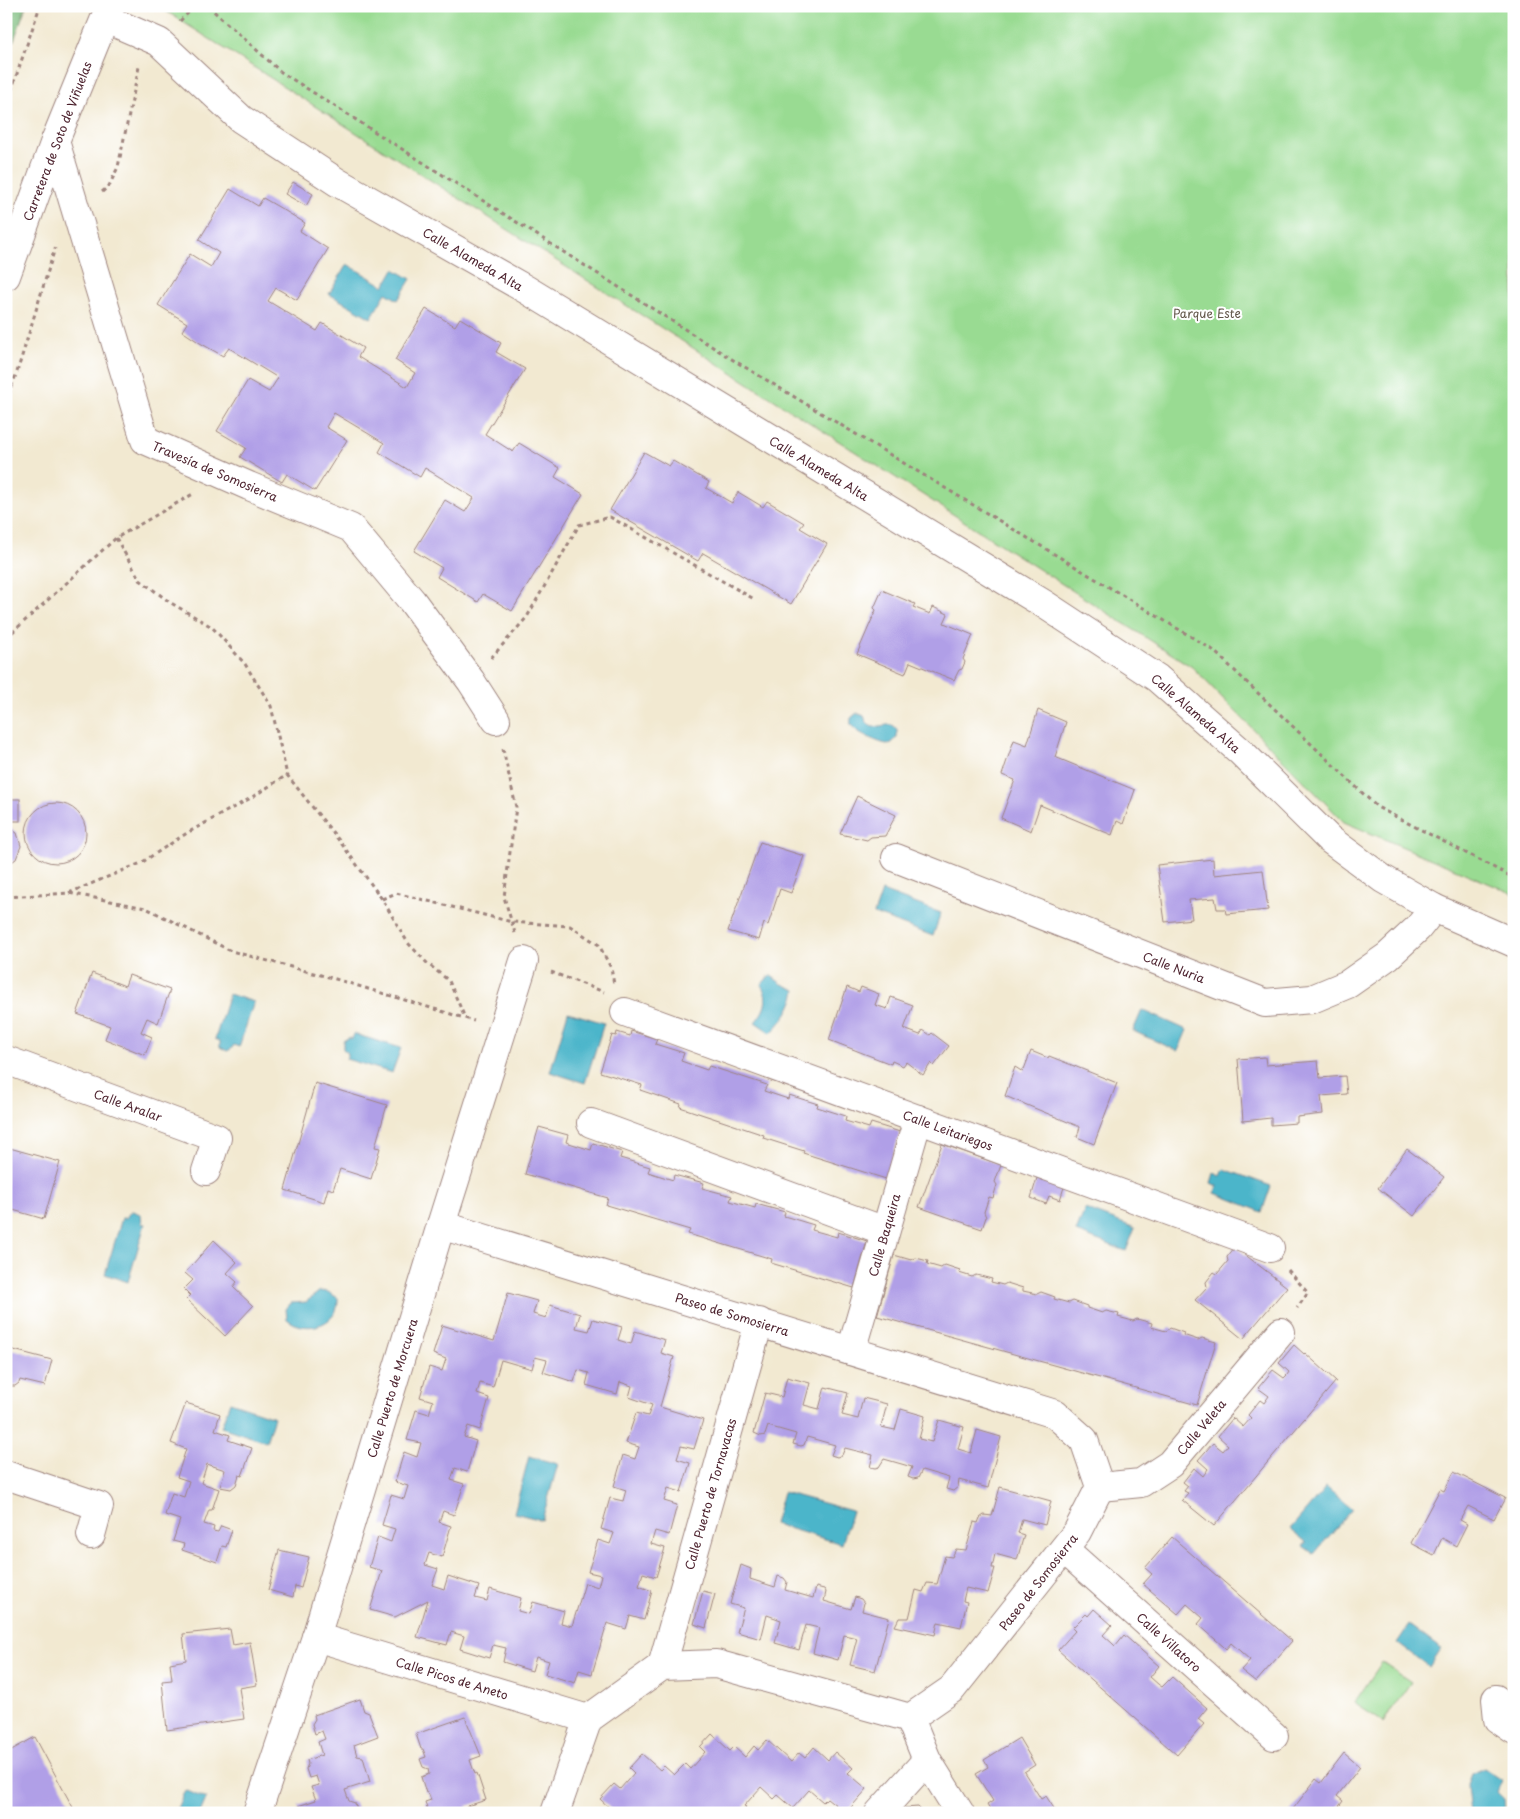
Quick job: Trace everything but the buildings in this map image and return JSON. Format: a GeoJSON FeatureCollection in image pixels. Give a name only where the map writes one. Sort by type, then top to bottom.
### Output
{"type":"FeatureCollection","features":[{"type":"Feature","properties":{"kind":"street","name":"Carretera de Soto de Viñuelas"},"geometry":{"type":"LineString","coordinates":[[6,276],[54,141],[108,13]]}},
{"type":"Feature","properties":{"kind":"street","name":"Calle Alameda Alta"},"geometry":{"type":"LineString","coordinates":[[108,13],[159,42],[241,119],[338,182],[527,290],[1044,604],[1158,678],[1241,752],[1329,839],[1384,879],[1434,908],[1514,943]]}},
{"type":"Feature","properties":{"kind":"street","name":"Travesía de Somosierra"},"geometry":{"type":"LineString","coordinates":[[54,141],[145,440],[351,528],[412,601],[471,680],[496,720]]}},
{"type":"Feature","properties":{"kind":"street","name":"Calle Nuria"},"geometry":{"type":"LineString","coordinates":[[896,858],[1265,1003],[1312,1000],[1348,984],[1388,956],[1418,928],[1434,908]]}},
{"type":"Feature","properties":{"kind":"street","name":"Calle Puerto de Morcuera"},"geometry":{"type":"LineString","coordinates":[[257,1813],[316,1637],[441,1225],[524,961]]}},
{"type":"Feature","properties":{"kind":"street","name":"Calle Leitariegos"},"geometry":{"type":"LineString","coordinates":[[620,1001],[918,1119],[1270,1248]]}},
{"type":"Feature","properties":{"kind":"street","name":"Calle Aralar"},"geometry":{"type":"LineString","coordinates":[[6,1060],[217,1138],[206,1171]]}},
{"type":"Feature","properties":{"kind":"street","name":"Calle Baqueira"},"geometry":{"type":"LineString","coordinates":[[851,1351],[918,1119]]}},
{"type":"Feature","properties":{"kind":"street"},"geometry":{"type":"LineString","coordinates":[[591,1123],[886,1231]]}},
{"type":"Feature","properties":{"kind":"street","name":"Paseo de Somosierra"},"geometry":{"type":"LineString","coordinates":[[441,1225],[1055,1414],[1084,1440],[1100,1487],[1077,1532],[952,1689],[910,1718]]}},
{"type":"Feature","properties":{"kind":"street","name":"Calle Puerto de Tornavacas"},"geometry":{"type":"LineString","coordinates":[[662,1666],[759,1322]]}},
{"type":"Feature","properties":{"kind":"street","name":"Calle Veleta"},"geometry":{"type":"LineString","coordinates":[[1100,1487],[1141,1483],[1170,1464],[1281,1332]]}},
{"type":"Feature","properties":{"kind":"street"},"geometry":{"type":"LineString","coordinates":[[6,1475],[99,1506],[91,1535]]}},
{"type":"Feature","properties":{"kind":"street","name":"Calle Villatoro"},"geometry":{"type":"LineString","coordinates":[[1064,1549],[1274,1736]]}},
{"type":"Feature","properties":{"kind":"street","name":"Calle Picos de Aneto"},"geometry":{"type":"LineString","coordinates":[[316,1637],[588,1719]]}},
{"type":"Feature","properties":{"kind":"street"},"geometry":{"type":"LineString","coordinates":[[555,1813],[588,1719],[662,1666],[716,1664],[910,1718],[927,1760],[960,1813]]}},
{"type":"Feature","properties":{"kind":"street"},"geometry":{"type":"LineString","coordinates":[[1496,1700],[1498,1719],[1514,1730]]}},
{"type":"Feature","properties":{"kind":"street"},"geometry":{"type":"LineString","coordinates":[[879,1813],[927,1760]]}},
{"type":"Feature","properties":{"kind":"path"},"geometry":{"type":"LineString","coordinates":[[6,106],[40,6]]}},
{"type":"Feature","properties":{"kind":"path"},"geometry":{"type":"LineString","coordinates":[[208,6],[282,72],[730,358],[1213,650],[1377,807],[1514,878]]}},
{"type":"Feature","properties":{"kind":"path"},"geometry":{"type":"LineString","coordinates":[[6,638],[116,538],[226,476]]}},
{"type":"Feature","properties":{"kind":"path"},"geometry":{"type":"LineString","coordinates":[[471,680],[527,617],[579,525],[610,517],[754,599]]}},
{"type":"Feature","properties":{"kind":"path"},"geometry":{"type":"LineString","coordinates":[[116,538],[140,580],[171,603],[212,627],[245,664],[271,706],[287,775],[341,843],[382,899],[408,943],[449,982],[465,1018]]}},
{"type":"Feature","properties":{"kind":"path"},"geometry":{"type":"LineString","coordinates":[[496,720],[516,807],[504,897],[524,961]]}},
{"type":"Feature","properties":{"kind":"path"},"geometry":{"type":"LineString","coordinates":[[68,893],[140,863],[187,833],[249,799],[287,775]]}},
{"type":"Feature","properties":{"kind":"path"},"geometry":{"type":"LineString","coordinates":[[6,897],[68,893],[146,908],[231,951],[332,978],[503,1029]]}},
{"type":"Feature","properties":{"kind":"path"},"geometry":{"type":"LineString","coordinates":[[382,899],[396,893],[512,922],[570,926],[599,945],[610,968],[620,1001]]}},
{"type":"Feature","properties":{"kind":"path"},"geometry":{"type":"LineString","coordinates":[[558,975],[593,988]]}},
{"type":"Feature","properties":{"kind":"green space"},"geometry":{"type":"Polygon","coordinates":[[[6,6],[26,6],[6,63],[6,6]]]}},
{"type":"Feature","properties":{"kind":"green space","name":"Parque Este"},"geometry":{"type":"Polygon","coordinates":[[[158,6],[1514,6],[1514,894],[1344,822],[1192,667],[158,6]]]}},
{"type":"Feature","properties":{"kind":"green space"},"geometry":{"type":"Polygon","coordinates":[[[1382,1662],[1411,1682],[1383,1722],[1354,1703],[1382,1662]]]}},
{"type":"Feature","properties":{"kind":"water"},"geometry":{"type":"Polygon","coordinates":[[[347,264],[384,286],[394,269],[411,279],[398,300],[386,293],[371,318],[329,294],[347,264]]]}},
{"type":"Feature","properties":{"kind":"water"},"geometry":{"type":"Polygon","coordinates":[[[857,713],[864,716],[872,727],[893,725],[897,731],[897,737],[892,743],[888,744],[863,734],[851,724],[851,718],[857,713]]]}},
{"type":"Feature","properties":{"kind":"water"},"geometry":{"type":"Polygon","coordinates":[[[882,891],[941,913],[933,936],[874,914],[882,891]]]}},
{"type":"Feature","properties":{"kind":"water"},"geometry":{"type":"Polygon","coordinates":[[[770,975],[782,984],[796,990],[793,1002],[787,1013],[771,1033],[755,1022],[764,1009],[766,1000],[761,985],[770,975]]]}},
{"type":"Feature","properties":{"kind":"water"},"geometry":{"type":"Polygon","coordinates":[[[229,994],[254,1002],[239,1047],[234,1045],[227,1051],[220,1047],[220,1041],[215,1039],[229,994]]]}},
{"type":"Feature","properties":{"kind":"water"},"geometry":{"type":"Polygon","coordinates":[[[1142,1010],[1187,1030],[1178,1051],[1133,1031],[1142,1010]]]}},
{"type":"Feature","properties":{"kind":"water"},"geometry":{"type":"Polygon","coordinates":[[[568,1012],[604,1023],[585,1083],[550,1072],[568,1012]]]}},
{"type":"Feature","properties":{"kind":"water"},"geometry":{"type":"Polygon","coordinates":[[[354,1034],[401,1048],[392,1073],[346,1059],[348,1053],[343,1049],[343,1041],[348,1038],[352,1039],[354,1034]]]}},
{"type":"Feature","properties":{"kind":"water"},"geometry":{"type":"Polygon","coordinates":[[[1224,1169],[1271,1186],[1262,1212],[1215,1193],[1217,1186],[1211,1183],[1214,1173],[1221,1176],[1224,1169]]]}},
{"type":"Feature","properties":{"kind":"water"},"geometry":{"type":"Polygon","coordinates":[[[1085,1209],[1135,1228],[1126,1251],[1076,1232],[1085,1209]]]}},
{"type":"Feature","properties":{"kind":"water"},"geometry":{"type":"Polygon","coordinates":[[[132,1211],[141,1215],[142,1224],[145,1224],[128,1282],[105,1274],[122,1218],[126,1218],[132,1211]]]}},
{"type":"Feature","properties":{"kind":"water"},"geometry":{"type":"Polygon","coordinates":[[[320,1291],[328,1292],[338,1298],[334,1315],[328,1321],[312,1327],[295,1324],[287,1319],[286,1309],[291,1303],[306,1302],[320,1291]]]}},
{"type":"Feature","properties":{"kind":"water"},"geometry":{"type":"Polygon","coordinates":[[[230,1402],[274,1417],[266,1442],[221,1427],[230,1402]]]}},
{"type":"Feature","properties":{"kind":"water"},"geometry":{"type":"Polygon","coordinates":[[[529,1456],[558,1464],[542,1520],[514,1513],[529,1456]]]}},
{"type":"Feature","properties":{"kind":"water"},"geometry":{"type":"Polygon","coordinates":[[[1326,1487],[1352,1509],[1314,1554],[1303,1546],[1306,1542],[1290,1529],[1326,1487]]]}},
{"type":"Feature","properties":{"kind":"water"},"geometry":{"type":"Polygon","coordinates":[[[783,1492],[852,1511],[842,1544],[774,1524],[783,1492]]]}},
{"type":"Feature","properties":{"kind":"water"},"geometry":{"type":"Polygon","coordinates":[[[1409,1625],[1441,1649],[1429,1667],[1397,1643],[1409,1625]]]}},
{"type":"Feature","properties":{"kind":"water"},"geometry":{"type":"Polygon","coordinates":[[[1484,1768],[1502,1780],[1497,1792],[1504,1799],[1505,1813],[1470,1813],[1467,1787],[1472,1774],[1484,1768]]]}},
{"type":"Feature","properties":{"kind":"water"},"geometry":{"type":"Polygon","coordinates":[[[185,1790],[206,1799],[200,1813],[175,1813],[185,1790]]]}}]}
